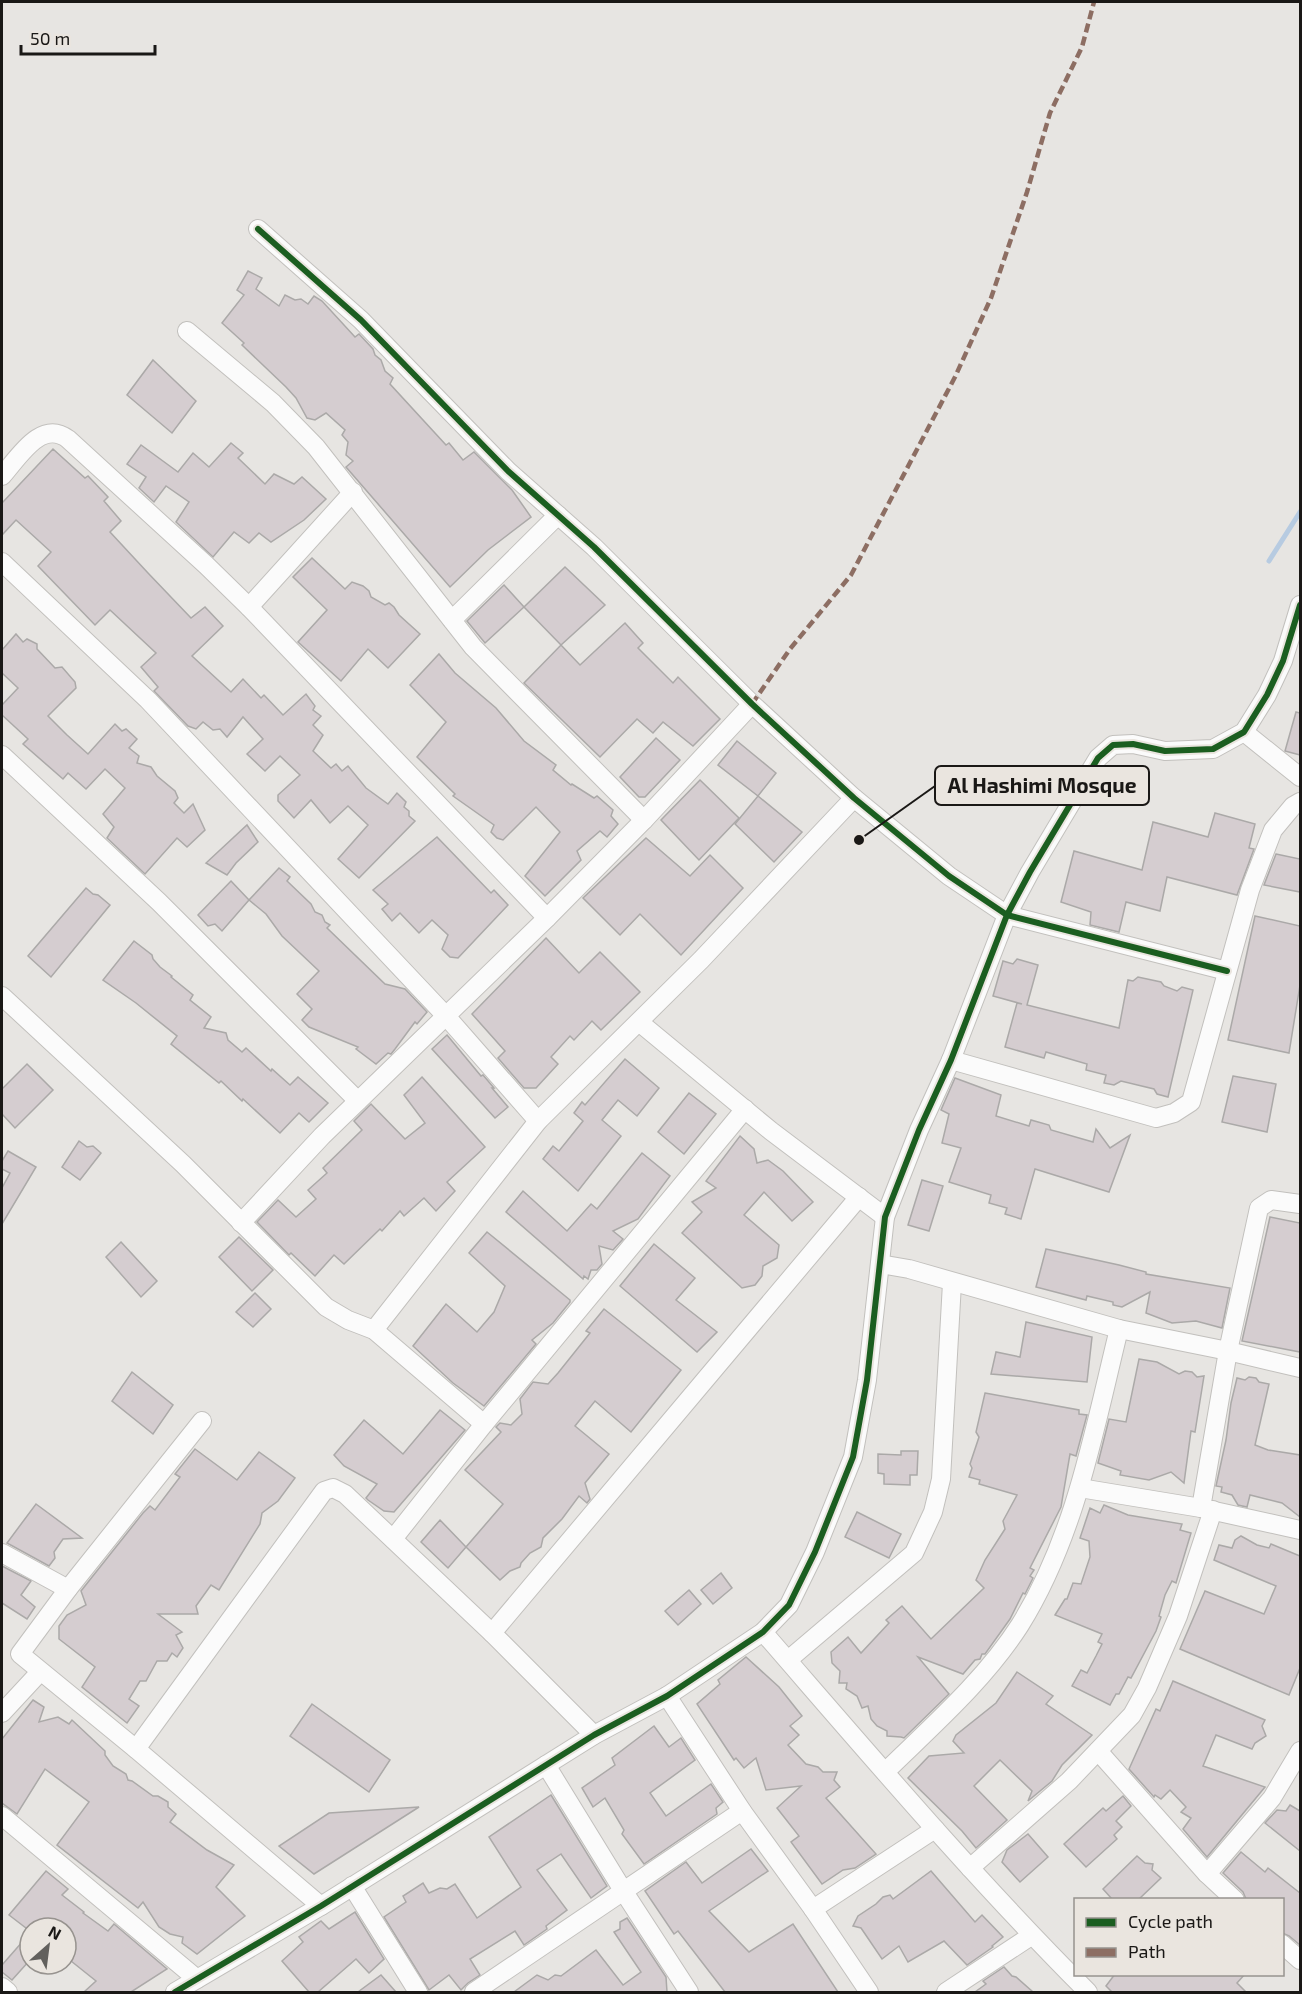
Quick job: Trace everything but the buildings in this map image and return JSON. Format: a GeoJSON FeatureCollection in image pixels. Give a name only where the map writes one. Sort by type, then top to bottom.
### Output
{"type":"FeatureCollection","features":[{"type":"Feature","properties":{"kind":"street"},"geometry":{"type":"LineString","coordinates":[[258,229],[361,320],[508,471],[594,547],[752,704],[854,798],[949,876],[1007,915],[1227,971]]}},
{"type":"Feature","properties":{"kind":"street"},"geometry":{"type":"LineString","coordinates":[[187,331],[273,404],[316,447],[472,647],[644,820]]}},
{"type":"Feature","properties":{"kind":"street"},"geometry":{"type":"LineString","coordinates":[[2,476],[36,438],[44,433],[61,434],[206,565],[547,918]]}},
{"type":"Feature","properties":{"kind":"street"},"geometry":{"type":"LineString","coordinates":[[249,608],[353,492]]}},
{"type":"Feature","properties":{"kind":"street"},"geometry":{"type":"LineString","coordinates":[[452,620],[558,515]]}},
{"type":"Feature","properties":{"kind":"street"},"geometry":{"type":"LineString","coordinates":[[2,562],[148,700],[446,1016],[538,1121]]}},
{"type":"Feature","properties":{"kind":"street"},"geometry":{"type":"LineString","coordinates":[[175,1992],[321,1906],[594,1735],[667,1696],[763,1632],[789,1605],[807,1570],[853,1457],[867,1380],[875,1291],[885,1217],[919,1130],[951,1060],[1007,915],[1098,758],[1113,744],[1133,744],[1165,751],[1213,749],[1244,732],[1267,695],[1282,661],[1300,605]]}},
{"type":"Feature","properties":{"kind":"street"},"geometry":{"type":"LineString","coordinates":[[241,1223],[322,1136],[547,918],[644,820],[752,704]]}},
{"type":"Feature","properties":{"kind":"street"},"geometry":{"type":"LineString","coordinates":[[1244,732],[1300,777]]}},
{"type":"Feature","properties":{"kind":"street"},"geometry":{"type":"LineString","coordinates":[[2,755],[159,902],[358,1101]]}},
{"type":"Feature","properties":{"kind":"street"},"geometry":{"type":"LineString","coordinates":[[374,1330],[538,1121],[701,960],[854,798]]}},
{"type":"Feature","properties":{"kind":"street"},"geometry":{"type":"LineString","coordinates":[[951,1060],[1156,1118],[1174,1113],[1191,1102],[1250,890],[1274,830],[1293,806],[1300,802]]}},
{"type":"Feature","properties":{"kind":"street"},"geometry":{"type":"LineString","coordinates":[[2,996],[183,1164],[326,1306],[348,1320],[374,1330],[484,1424]]}},
{"type":"Feature","properties":{"kind":"street"},"geometry":{"type":"LineString","coordinates":[[639,1022],[745,1109],[885,1217]]}},
{"type":"Feature","properties":{"kind":"street"},"geometry":{"type":"LineString","coordinates":[[393,1539],[484,1424],[745,1109]]}},
{"type":"Feature","properties":{"kind":"street"},"geometry":{"type":"LineString","coordinates":[[492,1633],[859,1197]]}},
{"type":"Feature","properties":{"kind":"street"},"geometry":{"type":"LineString","coordinates":[[970,1868],[1068,1781],[1098,1751],[1132,1715],[1148,1688],[1196,1567],[1207,1509],[1228,1351],[1259,1208],[1271,1200],[1300,1204]]}},
{"type":"Feature","properties":{"kind":"street"},"geometry":{"type":"LineString","coordinates":[[880,1264],[909,1269],[1119,1329],[1300,1368]]}},
{"type":"Feature","properties":{"kind":"street"},"geometry":{"type":"LineString","coordinates":[[788,1660],[914,1552],[933,1512],[941,1479],[952,1283]]}},
{"type":"Feature","properties":{"kind":"street"},"geometry":{"type":"LineString","coordinates":[[885,1772],[958,1700],[994,1659],[1019,1625],[1058,1550],[1080,1488],[1119,1329]]}},
{"type":"Feature","properties":{"kind":"street"},"geometry":{"type":"LineString","coordinates":[[202,1421],[68,1588],[20,1654],[321,1906]]}},
{"type":"Feature","properties":{"kind":"street"},"geometry":{"type":"LineString","coordinates":[[136,1749],[324,1491],[333,1488],[345,1494],[393,1539],[492,1633],[594,1735]]}},
{"type":"Feature","properties":{"kind":"street"},"geometry":{"type":"LineString","coordinates":[[1080,1488],[1207,1509],[1300,1530]]}},
{"type":"Feature","properties":{"kind":"street"},"geometry":{"type":"LineString","coordinates":[[2,1552],[68,1588]]}},
{"type":"Feature","properties":{"kind":"street"},"geometry":{"type":"LineString","coordinates":[[763,1632],[1031,1936],[1088,1992]]}},
{"type":"Feature","properties":{"kind":"street"},"geometry":{"type":"LineString","coordinates":[[2,1713],[40,1671]]}},
{"type":"Feature","properties":{"kind":"street"},"geometry":{"type":"LineString","coordinates":[[667,1696],[742,1811],[813,1909],[869,1992]]}},
{"type":"Feature","properties":{"kind":"street"},"geometry":{"type":"LineString","coordinates":[[1098,1751],[1207,1874],[1234,1898]]}},
{"type":"Feature","properties":{"kind":"street"},"geometry":{"type":"LineString","coordinates":[[1207,1874],[1272,1798],[1300,1751]]}},
{"type":"Feature","properties":{"kind":"street"},"geometry":{"type":"LineString","coordinates":[[546,1765],[689,1992]]}},
{"type":"Feature","properties":{"kind":"street"},"geometry":{"type":"LineString","coordinates":[[486,1989],[742,1811]]}},
{"type":"Feature","properties":{"kind":"street"},"geometry":{"type":"LineString","coordinates":[[2,1816],[197,1979]]}},
{"type":"Feature","properties":{"kind":"street"},"geometry":{"type":"LineString","coordinates":[[813,1909],[935,1829]]}},
{"type":"Feature","properties":{"kind":"street"},"geometry":{"type":"LineString","coordinates":[[352,1886],[418,1992]]}},
{"type":"Feature","properties":{"kind":"street"},"geometry":{"type":"LineString","coordinates":[[946,1992],[1031,1936]]}},
{"type":"Feature","properties":{"kind":"street"},"geometry":{"type":"LineString","coordinates":[[1284,1946],[1300,1960]]}},
{"type":"Feature","properties":{"kind":"street"},"geometry":{"type":"LineString","coordinates":[[2,1987],[8,1992]]}},
{"type":"Feature","properties":{"kind":"waterway"},"geometry":{"type":"LineString","coordinates":[[1269,561],[1300,512]]}},
{"type":"Feature","properties":{"kind":"marked path"},"geometry":{"type":"LineString","coordinates":[[752,704],[790,649],[851,575],[955,377],[991,298],[1027,192],[1050,113],[1082,47],[1094,2]]}},
{"type":"Feature","properties":{"kind":"cycle path"},"geometry":{"type":"LineString","coordinates":[[258,229],[361,320],[508,471],[594,547],[752,704],[854,798],[949,876],[1007,915],[1227,971]]}},
{"type":"Feature","properties":{"kind":"cycle path"},"geometry":{"type":"LineString","coordinates":[[175,1992],[321,1906],[594,1735],[667,1696],[763,1632],[789,1605],[815,1552],[853,1457],[867,1380],[885,1217],[919,1130],[951,1060],[1007,915],[1098,758],[1113,745],[1133,744],[1165,751],[1213,749],[1244,732],[1267,695],[1283,661],[1300,605]]}},
{"type":"Feature","properties":{"kind":"place","name":"Al Hashimi Mosque"},"geometry":{"type":"Point","coordinates":[859,840]}}]}
